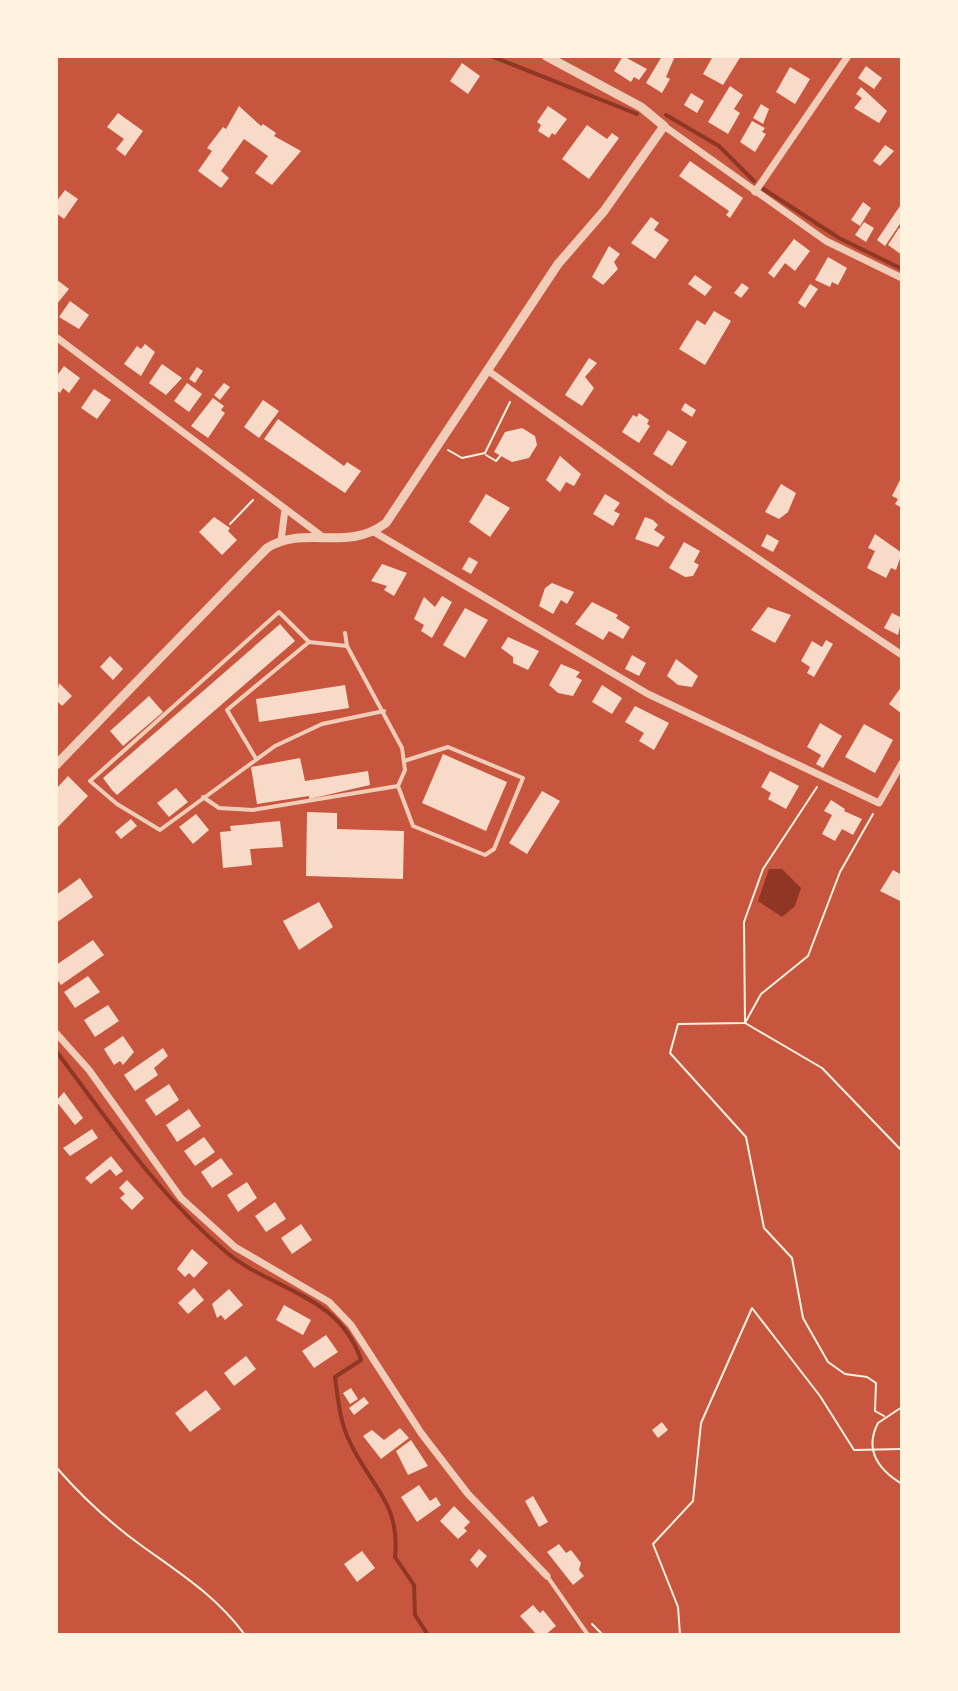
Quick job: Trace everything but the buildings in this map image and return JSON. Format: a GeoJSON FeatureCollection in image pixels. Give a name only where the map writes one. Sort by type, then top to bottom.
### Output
{"type":"FeatureCollection","features":[{"type":"Feature","properties":{"kind":"street"},"geometry":{"type":"LineString","coordinates":[[546,56],[641,107],[826,241],[902,278]]}},
{"type":"Feature","properties":{"kind":"street"},"geometry":{"type":"LineString","coordinates":[[755,192],[848,56]]}},
{"type":"Feature","properties":{"kind":"street"},"geometry":{"type":"LineString","coordinates":[[56,765],[228,584],[267,548],[281,541],[360,537],[374,532],[397,511],[558,264],[604,211],[664,126]]}},
{"type":"Feature","properties":{"kind":"street"},"geometry":{"type":"LineString","coordinates":[[56,337],[324,538]]}},
{"type":"Feature","properties":{"kind":"street"},"geometry":{"type":"LineString","coordinates":[[487,370],[667,498],[902,655]]}},
{"type":"Feature","properties":{"kind":"street"},"geometry":{"type":"LineString","coordinates":[[281,541],[285,509]]}},
{"type":"Feature","properties":{"kind":"street"},"geometry":{"type":"LineString","coordinates":[[374,532],[648,694],[879,803],[902,763]]}},
{"type":"Feature","properties":{"kind":"street"},"geometry":{"type":"LineString","coordinates":[[56,1033],[89,1070],[181,1198],[235,1247],[329,1302],[351,1325],[421,1433],[468,1494],[547,1576]]}},
{"type":"Feature","properties":{"kind":"lane"},"geometry":{"type":"LineString","coordinates":[[347,646],[309,642],[279,612],[90,781],[117,804],[160,830],[255,757],[322,724],[384,711]]}},
{"type":"Feature","properties":{"kind":"lane"},"geometry":{"type":"LineString","coordinates":[[345,633],[347,646],[402,748],[405,770],[398,786],[413,826],[485,855],[494,849],[523,778],[448,747],[404,761]]}},
{"type":"Feature","properties":{"kind":"lane"},"geometry":{"type":"LineString","coordinates":[[255,757],[227,710],[309,642]]}},
{"type":"Feature","properties":{"kind":"lane"},"geometry":{"type":"LineString","coordinates":[[203,796],[219,808],[253,810],[398,786]]}},
{"type":"Feature","properties":{"kind":"lane"},"geometry":{"type":"LineString","coordinates":[[547,1576],[588,1635]]}},
{"type":"Feature","properties":{"kind":"path"},"geometry":{"type":"LineString","coordinates":[[485,453],[517,390]]}},
{"type":"Feature","properties":{"kind":"path"},"geometry":{"type":"LineString","coordinates":[[491,442],[497,446]]}},
{"type":"Feature","properties":{"kind":"path"},"geometry":{"type":"LineString","coordinates":[[450,451],[462,458],[485,453],[496,461],[501,455]]}},
{"type":"Feature","properties":{"kind":"path"},"geometry":{"type":"LineString","coordinates":[[230,524],[263,491]]}},
{"type":"Feature","properties":{"kind":"path"},"geometry":{"type":"LineString","coordinates":[[745,1023],[744,922],[763,869],[824,776]]}},
{"type":"Feature","properties":{"kind":"path"},"geometry":{"type":"LineString","coordinates":[[745,1023],[761,994],[808,956],[840,872],[879,803]]}},
{"type":"Feature","properties":{"kind":"path"},"geometry":{"type":"LineString","coordinates":[[884,1416],[875,1411],[876,1383],[867,1377],[845,1374],[828,1362],[803,1318],[792,1258],[764,1228],[746,1137],[670,1053],[678,1024],[745,1023],[822,1068],[902,1151]]}},
{"type":"Feature","properties":{"kind":"path"},"geometry":{"type":"LineString","coordinates":[[680,1635],[678,1607],[653,1544],[693,1501],[701,1423],[752,1308],[820,1396],[854,1450],[902,1449]]}},
{"type":"Feature","properties":{"kind":"path"},"geometry":{"type":"LineString","coordinates":[[902,1407],[884,1416],[875,1429],[874,1451],[881,1469],[902,1484]]}},
{"type":"Feature","properties":{"kind":"path"},"geometry":{"type":"LineString","coordinates":[[56,1467],[85,1501],[142,1546],[193,1579],[228,1613],[245,1635]]}},
{"type":"Feature","properties":{"kind":"shaded area"},"geometry":{"type":"Polygon","coordinates":[[[769,869],[782,869],[801,888],[795,906],[782,917],[758,901],[769,869]]]}},
{"type":"Feature","properties":{"kind":"waterway"},"geometry":{"type":"LineString","coordinates":[[491,56],[637,114]]}},
{"type":"Feature","properties":{"kind":"waterway"},"geometry":{"type":"LineString","coordinates":[[666,115],[719,146],[754,181]]}},
{"type":"Feature","properties":{"kind":"waterway"},"geometry":{"type":"LineString","coordinates":[[762,188],[839,238],[902,269]]}},
{"type":"Feature","properties":{"kind":"waterway"},"geometry":{"type":"LineString","coordinates":[[56,1051],[156,1182],[201,1230],[244,1265],[321,1307],[351,1338],[361,1360],[335,1377],[339,1408],[348,1438],[388,1507],[393,1521],[395,1557],[414,1585],[415,1615],[428,1635]]}}]}
